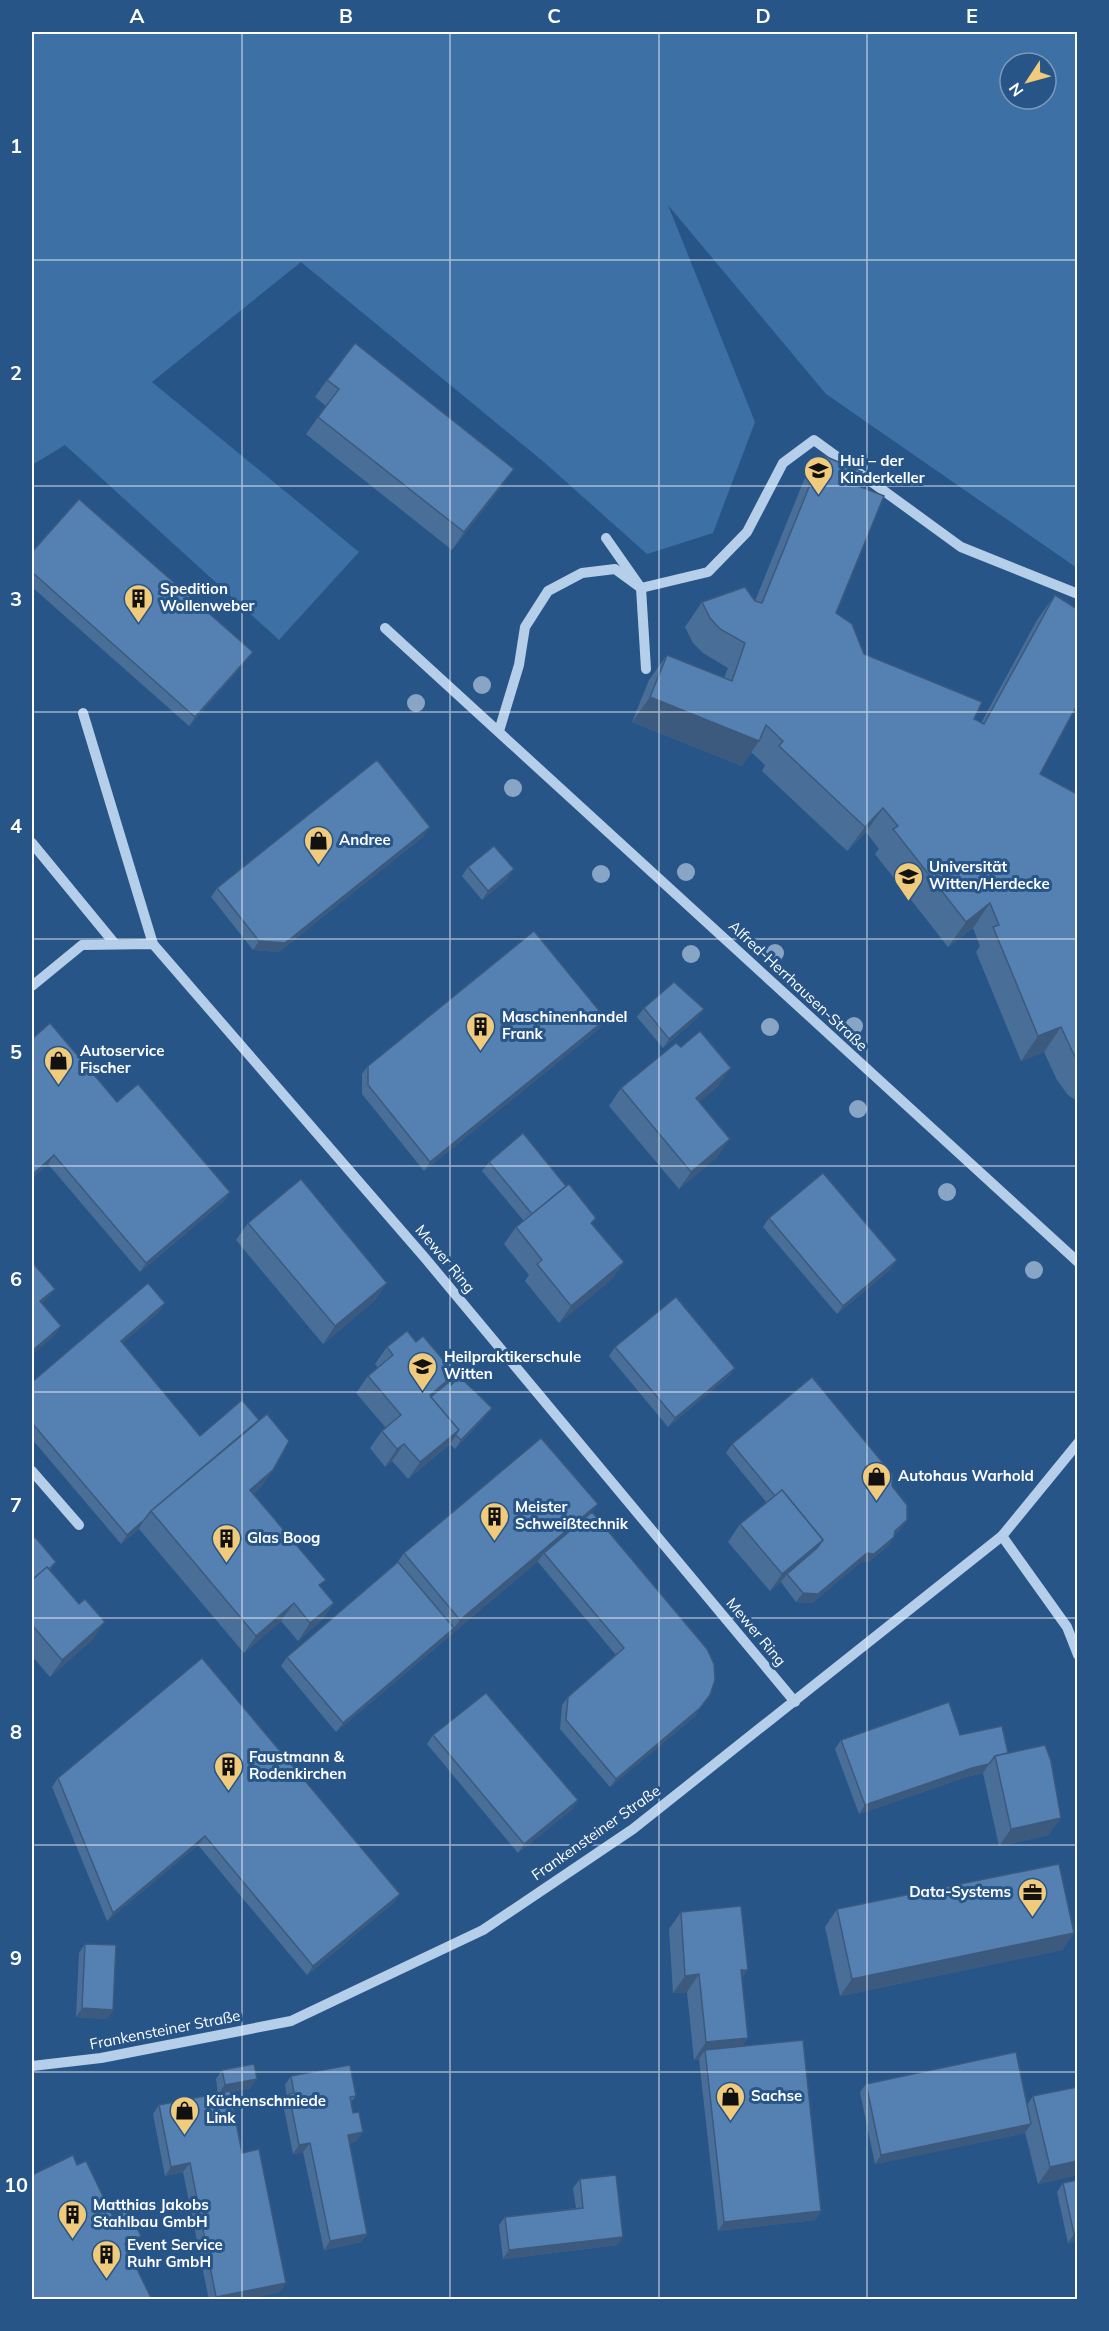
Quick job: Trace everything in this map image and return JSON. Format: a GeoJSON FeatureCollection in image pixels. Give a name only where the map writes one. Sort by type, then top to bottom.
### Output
{"type":"FeatureCollection","features":[{"type":"Feature","properties":{"kind":"street"},"geometry":{"type":"LineString","coordinates":[[499,731],[519,665],[525,627],[548,591],[582,573],[615,569],[641,588],[708,572],[747,532],[783,463],[814,440],[961,547],[1077,594]]}},
{"type":"Feature","properties":{"kind":"street"},"geometry":{"type":"LineString","coordinates":[[606,538],[641,588],[646,669]]}},
{"type":"Feature","properties":{"kind":"street","name":"Alfred-Herrhausen-Straße"},"geometry":{"type":"LineString","coordinates":[[385,628],[1077,1262]]}},
{"type":"Feature","properties":{"kind":"street"},"geometry":{"type":"LineString","coordinates":[[32,986],[82,945],[153,944],[83,713]]}},
{"type":"Feature","properties":{"kind":"street"},"geometry":{"type":"LineString","coordinates":[[32,843],[115,944]]}},
{"type":"Feature","properties":{"kind":"street","name":"Mewer Ring"},"geometry":{"type":"LineString","coordinates":[[153,944],[425,1258],[795,1702]]}},
{"type":"Feature","properties":{"kind":"street","name":"Frankensteiner Straße"},"geometry":{"type":"LineString","coordinates":[[32,2066],[101,2058],[291,2021],[483,1930],[633,1829],[1002,1536],[1077,1443]]}},
{"type":"Feature","properties":{"kind":"street"},"geometry":{"type":"LineString","coordinates":[[32,1471],[79,1525]]}},
{"type":"Feature","properties":{"kind":"street"},"geometry":{"type":"LineString","coordinates":[[1002,1536],[1067,1628],[1077,1655]]}},
{"type":"Feature","properties":{"kind":"shaded area"},"geometry":{"type":"Polygon","coordinates":[[[32,32],[1077,32],[1077,568],[826,394],[668,205],[755,422],[713,533],[647,554],[545,463],[301,262],[152,382],[359,552],[279,640],[65,445],[32,465],[32,32]]]}},
{"type":"Feature","properties":{"kind":"building"},"geometry":{"type":"Polygon","coordinates":[[[355,343],[514,469],[464,532],[318,417],[339,389],[327,380],[355,343]]]}},
{"type":"Feature","properties":{"kind":"building"},"geometry":{"type":"Polygon","coordinates":[[[822,455],[862,472],[856,485],[884,496],[836,613],[852,624],[864,654],[982,702],[974,719],[984,724],[1055,595],[1077,609],[1077,705],[1040,774],[1077,794],[1077,1060],[1061,1027],[1038,1036],[993,927],[999,925],[990,903],[966,922],[893,829],[898,826],[883,808],[865,827],[779,746],[783,741],[766,725],[759,741],[650,697],[667,655],[732,681],[745,643],[720,629],[710,618],[702,602],[745,587],[755,601],[762,603],[822,455]]]}},
{"type":"Feature","properties":{"kind":"building","name":"Spedition Wollenweber"},"geometry":{"type":"Polygon","coordinates":[[[79,499],[253,652],[195,717],[32,572],[32,552],[79,499]]]}},
{"type":"Feature","properties":{"kind":"building","name":"Andree"},"geometry":{"type":"Polygon","coordinates":[[[377,760],[430,827],[285,943],[259,941],[217,888],[377,760]]]}},
{"type":"Feature","properties":{"kind":"building"},"geometry":{"type":"Polygon","coordinates":[[[494,846],[514,869],[488,891],[468,867],[494,846]]]}},
{"type":"Feature","properties":{"kind":"building","name":"Maschinenhandel Frank"},"geometry":{"type":"Polygon","coordinates":[[[534,931],[606,1019],[430,1162],[368,1085],[368,1066],[534,931]]]}},
{"type":"Feature","properties":{"kind":"building"},"geometry":{"type":"Polygon","coordinates":[[[674,982],[704,1009],[669,1039],[644,1008],[674,982]]]}},
{"type":"Feature","properties":{"kind":"building"},"geometry":{"type":"Polygon","coordinates":[[[50,1023],[117,1102],[138,1084],[230,1192],[146,1263],[54,1155],[32,1175],[32,1039],[50,1023]]]}},
{"type":"Feature","properties":{"kind":"building"},"geometry":{"type":"Polygon","coordinates":[[[700,1031],[731,1068],[696,1098],[730,1139],[691,1172],[621,1088],[676,1043],[681,1047],[700,1031]]]}},
{"type":"Feature","properties":{"kind":"building"},"geometry":{"type":"Polygon","coordinates":[[[523,1133],[566,1186],[532,1214],[489,1162],[523,1133]]]}},
{"type":"Feature","properties":{"kind":"building"},"geometry":{"type":"Polygon","coordinates":[[[823,1173],[897,1260],[843,1306],[769,1218],[823,1173]]]}},
{"type":"Feature","properties":{"kind":"building"},"geometry":{"type":"Polygon","coordinates":[[[301,1179],[387,1283],[335,1326],[248,1223],[301,1179]]]}},
{"type":"Feature","properties":{"kind":"building"},"geometry":{"type":"Polygon","coordinates":[[[569,1184],[596,1218],[591,1223],[624,1262],[571,1306],[537,1264],[542,1260],[516,1227],[569,1184]]]}},
{"type":"Feature","properties":{"kind":"building"},"geometry":{"type":"Polygon","coordinates":[[[32,1262],[55,1289],[40,1301],[61,1326],[32,1351],[32,1262]]]}},
{"type":"Feature","properties":{"kind":"building"},"geometry":{"type":"Polygon","coordinates":[[[148,1283],[165,1303],[121,1341],[200,1436],[242,1400],[259,1420],[151,1511],[127,1535],[32,1423],[32,1382],[148,1283]]]}},
{"type":"Feature","properties":{"kind":"building"},"geometry":{"type":"Polygon","coordinates":[[[676,1297],[735,1368],[675,1418],[615,1347],[676,1297]]]}},
{"type":"Feature","properties":{"kind":"building"},"geometry":{"type":"Polygon","coordinates":[[[407,1331],[416,1342],[423,1336],[455,1374],[430,1395],[459,1430],[420,1462],[404,1444],[397,1449],[382,1431],[401,1415],[368,1376],[393,1355],[387,1347],[407,1331]]]}},
{"type":"Feature","properties":{"kind":"building"},"geometry":{"type":"Polygon","coordinates":[[[460,1377],[492,1408],[461,1440],[456,1435],[453,1438],[459,1430],[431,1397],[449,1382],[451,1385],[460,1377]]]}},
{"type":"Feature","properties":{"kind":"building"},"geometry":{"type":"Polygon","coordinates":[[[812,1377],[892,1474],[892,1486],[907,1505],[907,1520],[895,1531],[894,1537],[874,1554],[867,1553],[818,1594],[803,1593],[787,1574],[823,1540],[782,1490],[775,1496],[732,1444],[812,1377]]]}},
{"type":"Feature","properties":{"kind":"building","name":"Glas Boog"},"geometry":{"type":"Polygon","coordinates":[[[267,1414],[289,1441],[273,1470],[250,1490],[326,1580],[319,1585],[334,1603],[310,1623],[294,1603],[256,1636],[151,1511],[267,1414]]]}},
{"type":"Feature","properties":{"kind":"building","name":"Meister Schweißtechnik"},"geometry":{"type":"Polygon","coordinates":[[[541,1438],[598,1504],[460,1620],[404,1553],[541,1438]]]}},
{"type":"Feature","properties":{"kind":"building"},"geometry":{"type":"Polygon","coordinates":[[[782,1490],[823,1540],[782,1574],[740,1524],[782,1490]]]}},
{"type":"Feature","properties":{"kind":"building"},"geometry":{"type":"Polygon","coordinates":[[[592,1512],[707,1649],[714,1664],[715,1680],[710,1695],[700,1708],[616,1779],[566,1720],[568,1697],[624,1648],[544,1553],[592,1512]]]}},
{"type":"Feature","properties":{"kind":"building"},"geometry":{"type":"Polygon","coordinates":[[[35,1537],[56,1562],[32,1580],[32,1540],[35,1537]]]}},
{"type":"Feature","properties":{"kind":"building"},"geometry":{"type":"Polygon","coordinates":[[[398,1562],[454,1628],[343,1723],[287,1657],[398,1562]]]}},
{"type":"Feature","properties":{"kind":"building"},"geometry":{"type":"Polygon","coordinates":[[[47,1567],[79,1604],[85,1599],[105,1622],[62,1660],[32,1625],[32,1580],[47,1567]]]}},
{"type":"Feature","properties":{"kind":"building","name":"Faustmann & Rodenkirchen"},"geometry":{"type":"Polygon","coordinates":[[[202,1658],[400,1894],[313,1966],[205,1836],[113,1913],[58,1778],[202,1658]]]}},
{"type":"Feature","properties":{"kind":"building"},"geometry":{"type":"Polygon","coordinates":[[[486,1693],[578,1800],[524,1844],[433,1735],[486,1693]]]}},
{"type":"Feature","properties":{"kind":"building"},"geometry":{"type":"Polygon","coordinates":[[[949,1702],[960,1735],[1002,1726],[1008,1753],[995,1756],[989,1764],[865,1805],[841,1740],[949,1702]]]}},
{"type":"Feature","properties":{"kind":"building"},"geometry":{"type":"Polygon","coordinates":[[[1045,1745],[1051,1761],[1061,1818],[1011,1829],[995,1756],[1045,1745]]]}},
{"type":"Feature","properties":{"kind":"building"},"geometry":{"type":"Polygon","coordinates":[[[1059,1864],[1074,1933],[852,1979],[837,1909],[1059,1864]]]}},
{"type":"Feature","properties":{"kind":"building"},"geometry":{"type":"Polygon","coordinates":[[[741,1906],[748,1970],[741,1970],[748,2038],[706,2042],[699,1974],[685,1976],[681,1912],[741,1906]]]}},
{"type":"Feature","properties":{"kind":"building"},"geometry":{"type":"Polygon","coordinates":[[[85,1944],[116,1945],[113,2010],[82,2008],[85,1944]]]}},
{"type":"Feature","properties":{"kind":"building"},"geometry":{"type":"Polygon","coordinates":[[[803,2040],[821,2211],[724,2222],[705,2050],[803,2040]]]}},
{"type":"Feature","properties":{"kind":"building"},"geometry":{"type":"Polygon","coordinates":[[[1016,2052],[1031,2124],[881,2155],[866,2084],[1016,2052]]]}},
{"type":"Feature","properties":{"kind":"building"},"geometry":{"type":"Polygon","coordinates":[[[254,2064],[257,2079],[225,2085],[222,2070],[254,2064]]]}},
{"type":"Feature","properties":{"kind":"building"},"geometry":{"type":"Polygon","coordinates":[[[350,2065],[356,2096],[350,2097],[353,2113],[359,2112],[363,2132],[348,2135],[367,2234],[330,2241],[310,2143],[299,2145],[289,2094],[294,2093],[291,2076],[350,2065]]]}},
{"type":"Feature","properties":{"kind":"building"},"geometry":{"type":"Polygon","coordinates":[[[1077,2087],[1077,2161],[1050,2167],[1033,2096],[1077,2087]]]}},
{"type":"Feature","properties":{"kind":"building"},"geometry":{"type":"Polygon","coordinates":[[[230,2091],[242,2153],[259,2149],[286,2283],[216,2297],[190,2163],[171,2167],[159,2105],[230,2091]]]}},
{"type":"Feature","properties":{"kind":"building","name":"Matthias Jakobs Stahlbau GmbH"},"geometry":{"type":"Polygon","coordinates":[[[73,2155],[77,2165],[86,2161],[113,2217],[128,2210],[141,2236],[125,2244],[152,2300],[32,2300],[32,2175],[73,2155]]]}},
{"type":"Feature","properties":{"kind":"building"},"geometry":{"type":"Polygon","coordinates":[[[616,2175],[623,2237],[509,2250],[505,2217],[583,2208],[580,2179],[616,2175]]]}},
{"type":"Feature","properties":{"kind":"building"},"geometry":{"type":"Polygon","coordinates":[[[1077,2180],[1077,2233],[1074,2234],[1063,2183],[1077,2180]]]}},
{"type":"Feature","properties":{"kind":"place","name":"Hui – der Kinderkeller"},"geometry":{"type":"Point","coordinates":[819,496]}},
{"type":"Feature","properties":{"kind":"place","name":"Spedition Wollenweber"},"geometry":{"type":"Point","coordinates":[139,624]}},
{"type":"Feature","properties":{"kind":"place","name":"Andree"},"geometry":{"type":"Point","coordinates":[318,866]}},
{"type":"Feature","properties":{"kind":"place","name":"Universität Witten/Herdecke"},"geometry":{"type":"Point","coordinates":[908,902]}},
{"type":"Feature","properties":{"kind":"place","name":"Maschinenhandel Frank"},"geometry":{"type":"Point","coordinates":[481,1052]}},
{"type":"Feature","properties":{"kind":"place","name":"Autoservice Fischer"},"geometry":{"type":"Point","coordinates":[59,1086]}},
{"type":"Feature","properties":{"kind":"place","name":"Heilpraktikerschule Witten"},"geometry":{"type":"Point","coordinates":[423,1392]}},
{"type":"Feature","properties":{"kind":"place","name":"Autohaus Warhold"},"geometry":{"type":"Point","coordinates":[877,1502]}},
{"type":"Feature","properties":{"kind":"place","name":"Meister Schweißtechnik"},"geometry":{"type":"Point","coordinates":[494,1542]}},
{"type":"Feature","properties":{"kind":"place","name":"Glas Boog"},"geometry":{"type":"Point","coordinates":[226,1564]}},
{"type":"Feature","properties":{"kind":"place","name":"Faustmann & Rodenkirchen"},"geometry":{"type":"Point","coordinates":[228,1792]}},
{"type":"Feature","properties":{"kind":"place","name":"Data-Systems"},"geometry":{"type":"Point","coordinates":[1032,1918]}},
{"type":"Feature","properties":{"kind":"place","name":"Sachse"},"geometry":{"type":"Point","coordinates":[730,2122]}},
{"type":"Feature","properties":{"kind":"place","name":"Küchenschmiede Link"},"geometry":{"type":"Point","coordinates":[185,2136]}},
{"type":"Feature","properties":{"kind":"place","name":"Matthias Jakobs Stahlbau GmbH"},"geometry":{"type":"Point","coordinates":[72,2240]}},
{"type":"Feature","properties":{"kind":"place","name":"Event Service Ruhr GmbH"},"geometry":{"type":"Point","coordinates":[106,2280]}}]}
